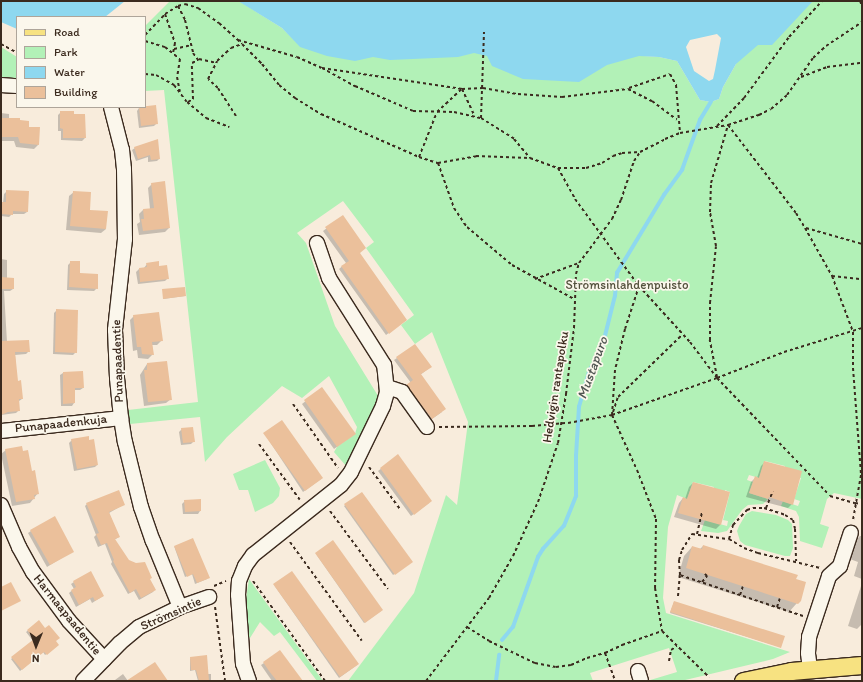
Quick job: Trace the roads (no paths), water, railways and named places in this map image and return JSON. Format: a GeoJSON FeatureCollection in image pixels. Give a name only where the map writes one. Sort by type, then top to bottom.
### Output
{"type":"FeatureCollection","features":[{"type":"Feature","properties":{"kind":"main road"},"geometry":{"type":"LineString","coordinates":[[743,681],[810,668],[862,664]]}},
{"type":"Feature","properties":{"kind":"street"},"geometry":{"type":"LineString","coordinates":[[1,85],[16,86]]}},
{"type":"Feature","properties":{"kind":"street","name":"Punapaadentie"},"geometry":{"type":"LineString","coordinates":[[111,108],[122,150],[124,169],[125,240],[115,330],[117,378],[121,418],[125,442],[141,507],[180,607]]}},
{"type":"Feature","properties":{"kind":"street"},"geometry":{"type":"LineString","coordinates":[[250,681],[243,664],[238,595],[239,581],[244,567],[253,555],[322,500],[345,479],[360,454],[383,406],[387,387],[384,365],[330,278],[316,243]]}},
{"type":"Feature","properties":{"kind":"street"},"geometry":{"type":"LineString","coordinates":[[387,387],[402,392],[426,427]]}},
{"type":"Feature","properties":{"kind":"street","name":"Punapaadenkuja"},"geometry":{"type":"LineString","coordinates":[[1,431],[121,418]]}},
{"type":"Feature","properties":{"kind":"street","name":"Harmaapaadentie"},"geometry":{"type":"LineString","coordinates":[[1,505],[19,547],[33,572],[64,615],[104,659]]}},
{"type":"Feature","properties":{"kind":"street"},"geometry":{"type":"LineString","coordinates":[[810,668],[808,653],[809,637],[829,576],[840,566],[851,533]]}},
{"type":"Feature","properties":{"kind":"street","name":"Strömsintie"},"geometry":{"type":"LineString","coordinates":[[82,681],[139,627],[180,607],[209,597]]}},
{"type":"Feature","properties":{"kind":"water"},"geometry":{"type":"Polygon","coordinates":[[[1,1],[125,1],[106,16],[16,16],[16,29],[1,22],[1,1]]]}},
{"type":"Feature","properties":{"kind":"water"},"geometry":{"type":"Polygon","coordinates":[[[238,1],[813,1],[772,45],[758,45],[736,64],[723,87],[719,99],[711,102],[700,100],[677,61],[659,57],[639,56],[607,65],[579,82],[523,79],[492,66],[487,56],[474,53],[458,57],[390,60],[373,57],[355,61],[327,56],[300,47],[282,28],[238,1]],[[717,34],[690,40],[686,47],[694,71],[709,81],[713,79],[721,38],[717,34]]]}},
{"type":"Feature","properties":{"kind":"waterway","name":"Mustapuro"},"geometry":{"type":"LineString","coordinates":[[502,640],[513,627],[538,557],[543,549],[564,526],[576,496],[576,456],[579,407],[589,371],[601,352],[615,296],[617,273],[664,195],[682,170],[700,120],[711,102]]}},
{"type":"Feature","properties":{"kind":"waterway","name":"Mustapuro"},"geometry":{"type":"LineString","coordinates":[[496,681],[499,655]]}},
{"type":"Feature","properties":{"kind":"park label","name":"Strömsinlahdenpuisto"},"geometry":{"type":"Point","coordinates":[627,285]}}]}
